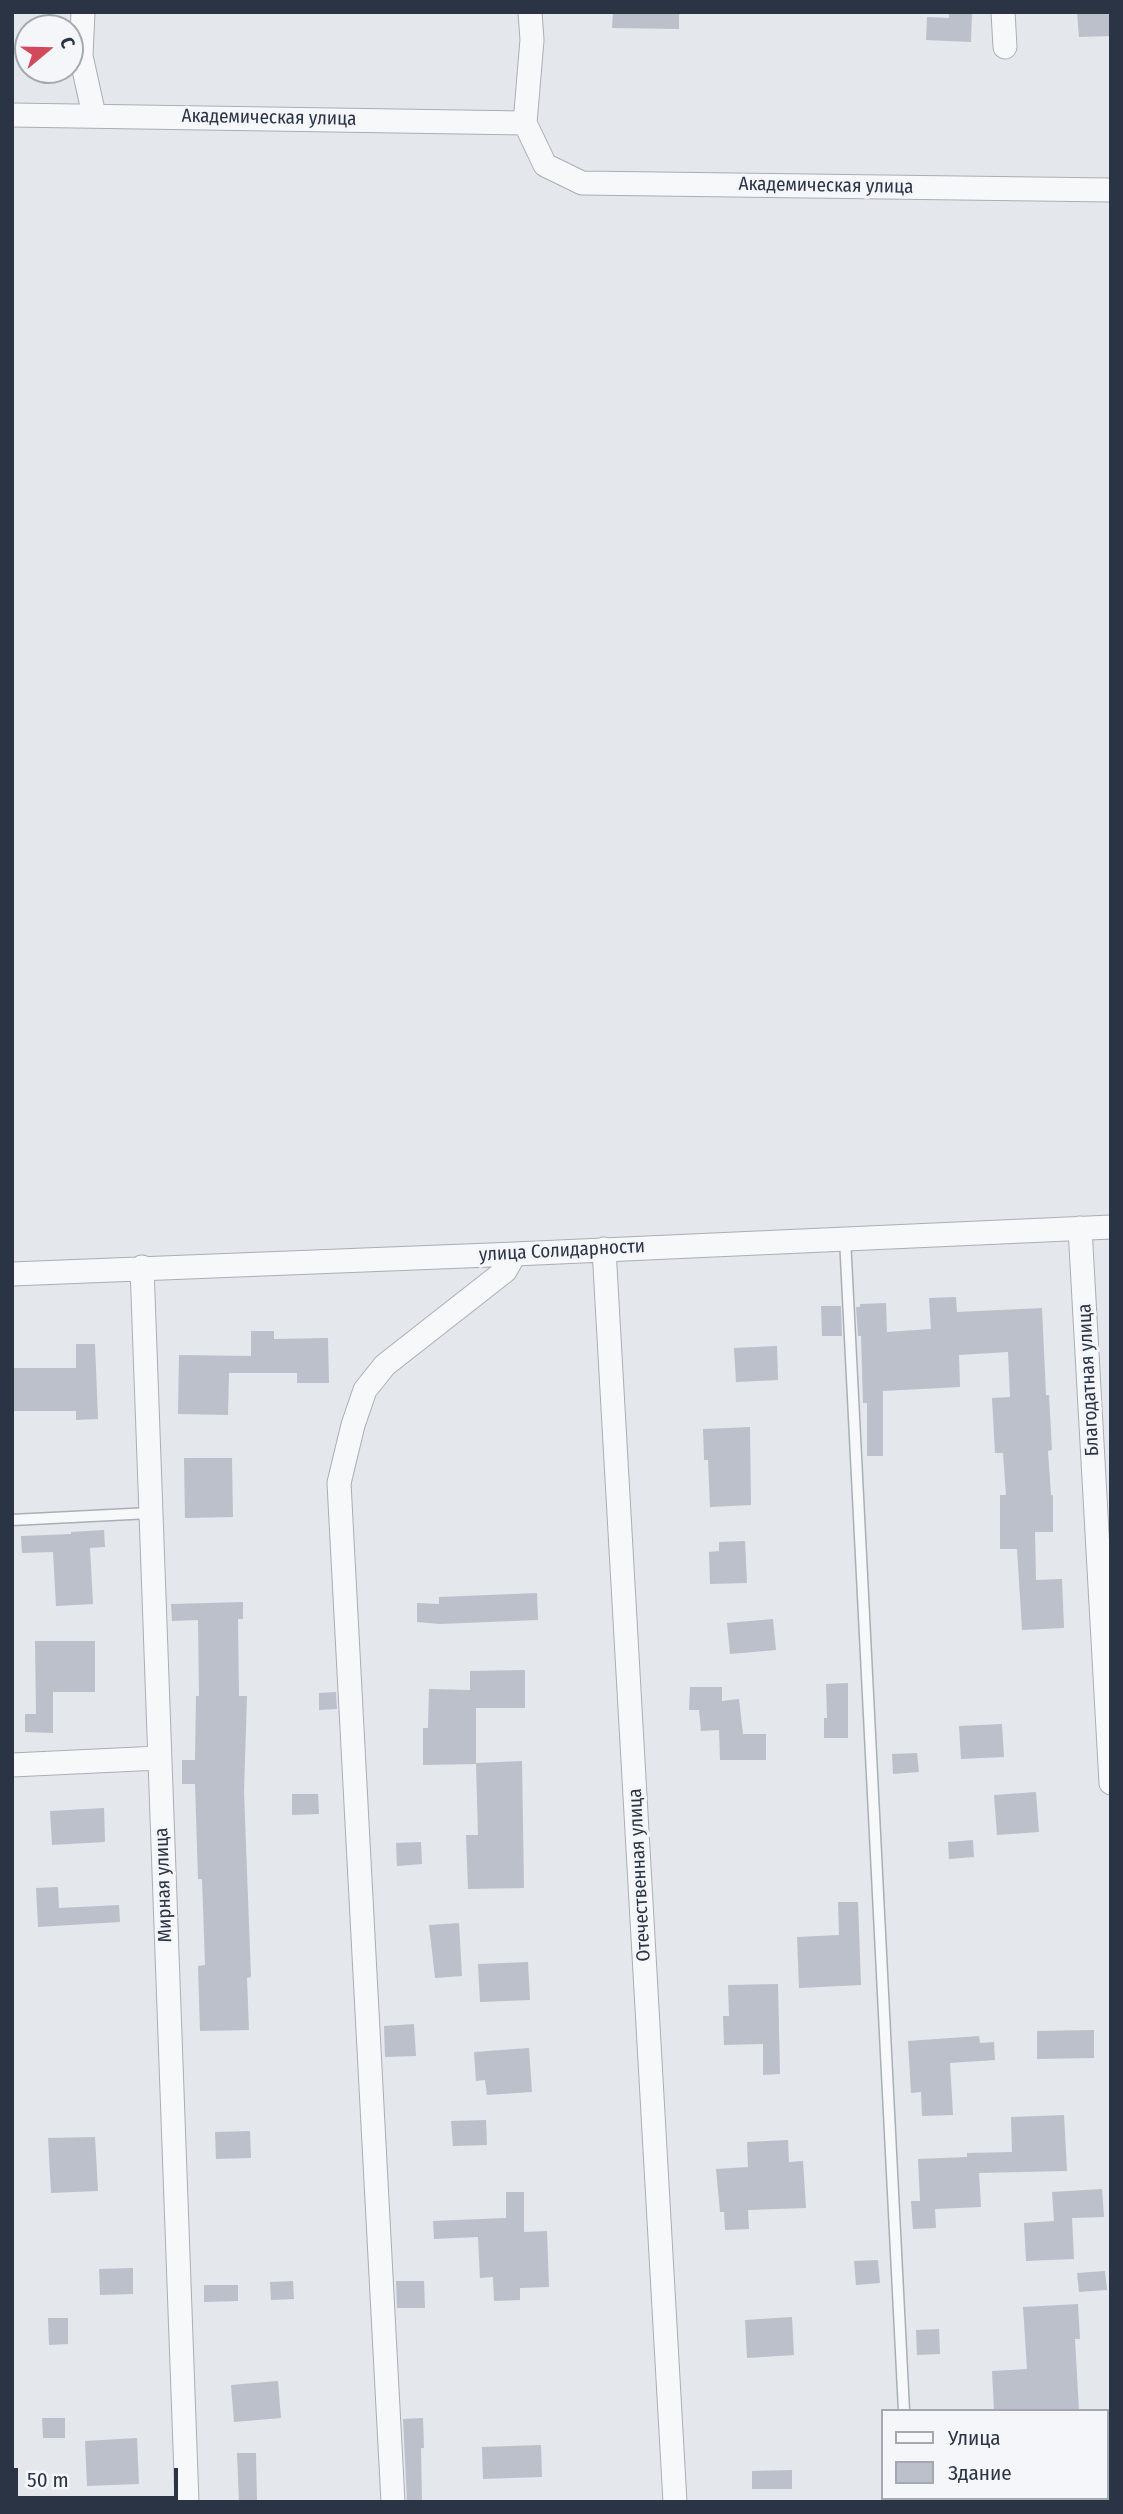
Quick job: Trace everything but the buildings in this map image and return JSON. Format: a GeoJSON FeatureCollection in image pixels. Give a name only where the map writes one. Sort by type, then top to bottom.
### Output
{"type":"FeatureCollection","features":[{"type":"Feature","properties":{"kind":"street"},"geometry":{"type":"LineString","coordinates":[[83,12],[81,56],[94,115]]}},
{"type":"Feature","properties":{"kind":"street"},"geometry":{"type":"LineString","coordinates":[[525,123],[532,40],[530,12]]}},
{"type":"Feature","properties":{"kind":"street"},"geometry":{"type":"LineString","coordinates":[[1003,12],[1005,47]]}},
{"type":"Feature","properties":{"kind":"street","name":"Академическая улица"},"geometry":{"type":"LineString","coordinates":[[12,115],[525,123],[545,166],[582,183],[1111,190]]}},
{"type":"Feature","properties":{"kind":"street","name":"улица Солидарности"},"geometry":{"type":"LineString","coordinates":[[12,1274],[1111,1227]]}},
{"type":"Feature","properties":{"kind":"street","name":"Благодатная улица"},"geometry":{"type":"LineString","coordinates":[[1080,1228],[1102,1460],[1111,1783]]}},
{"type":"Feature","properties":{"kind":"street","name":"Отечественная улица"},"geometry":{"type":"LineString","coordinates":[[604,1249],[676,2502]]}},
{"type":"Feature","properties":{"kind":"street"},"geometry":{"type":"LineString","coordinates":[[393,2502],[339,1483],[353,1425],[365,1390],[385,1365],[505,1271],[515,1254]]}},
{"type":"Feature","properties":{"kind":"street","name":"Мирная улица"},"geometry":{"type":"LineString","coordinates":[[142,1267],[187,2502]]}},
{"type":"Feature","properties":{"kind":"street"},"geometry":{"type":"LineString","coordinates":[[12,1765],[159,1758]]}},
{"type":"Feature","properties":{"kind":"lane"},"geometry":{"type":"LineString","coordinates":[[845,1238],[904,2409]]}},
{"type":"Feature","properties":{"kind":"lane"},"geometry":{"type":"LineString","coordinates":[[12,1520],[150,1513]]}}]}
